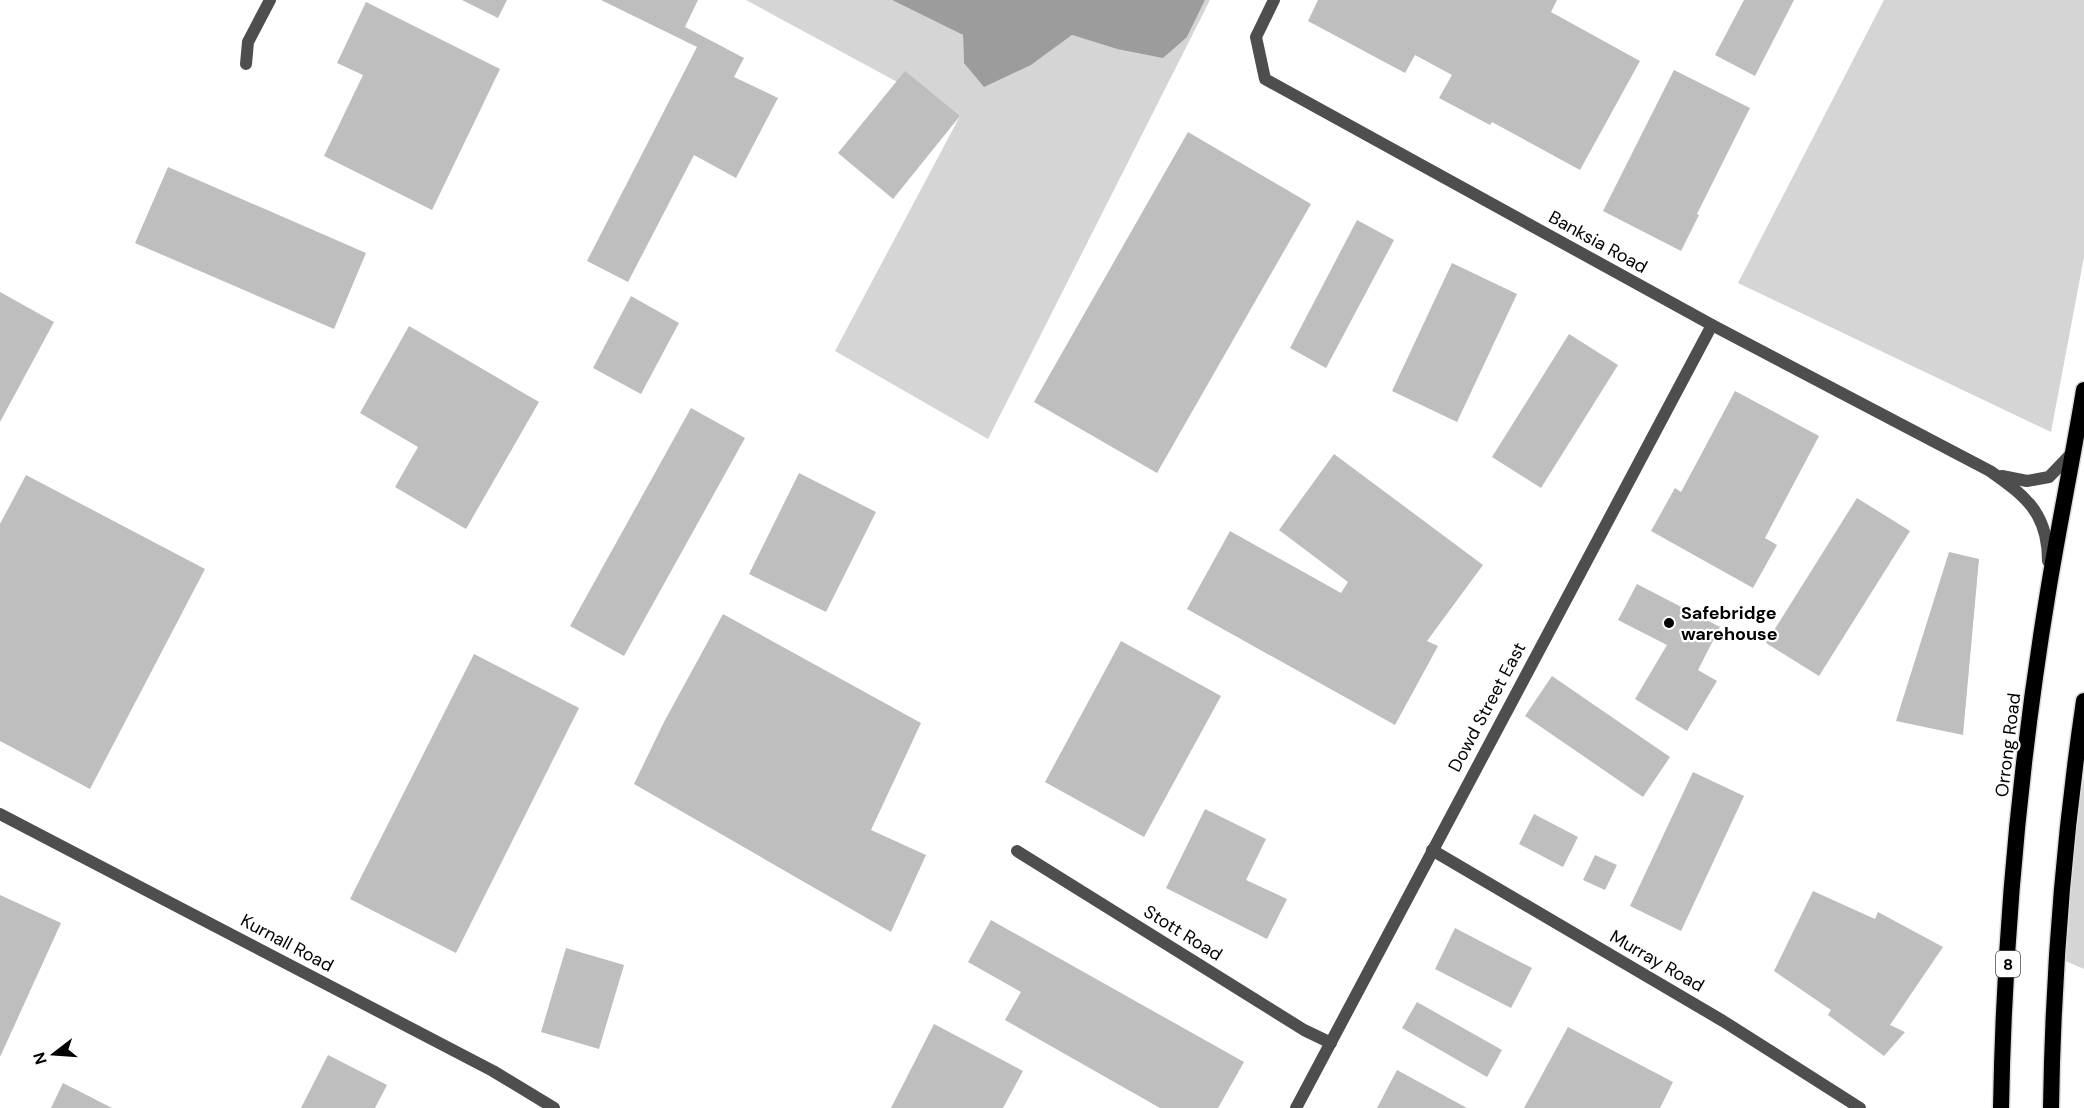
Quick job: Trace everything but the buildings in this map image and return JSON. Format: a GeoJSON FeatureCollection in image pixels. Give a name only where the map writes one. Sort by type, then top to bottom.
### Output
{"type":"FeatureCollection","features":[{"type":"Feature","properties":{"kind":"highway","name":"Orrong Road"},"geometry":{"type":"LineString","coordinates":[[2001,1106],[2009,932],[2019,820],[2047,592],[2084,390]]}},
{"type":"Feature","properties":{"kind":"highway"},"geometry":{"type":"LineString","coordinates":[[2051,1108],[2052,1016],[2063,866],[2084,701]]}},
{"type":"Feature","properties":{"kind":"street"},"geometry":{"type":"LineString","coordinates":[[246,64],[248,42],[270,0]]}},
{"type":"Feature","properties":{"kind":"street","name":"Banksia Road"},"geometry":{"type":"LineString","coordinates":[[1274,0],[1256,37],[1265,79],[1712,325],[1990,471],[2008,478],[2027,481],[2049,477],[2074,451]]}},
{"type":"Feature","properties":{"kind":"street","name":"Dowd Street East"},"geometry":{"type":"LineString","coordinates":[[1296,1108],[1712,325]]}},
{"type":"Feature","properties":{"kind":"street","name":"Banksia Road"},"geometry":{"type":"LineString","coordinates":[[1990,471],[2028,502],[2042,522],[2048,542],[2047,592]]}},
{"type":"Feature","properties":{"kind":"street","name":"Kurnall Road"},"geometry":{"type":"LineString","coordinates":[[0,814],[492,1071],[554,1108]]}},
{"type":"Feature","properties":{"kind":"street","name":"Murray Road"},"geometry":{"type":"LineString","coordinates":[[1432,850],[1723,1021],[1860,1108]]}},
{"type":"Feature","properties":{"kind":"street","name":"Stott Road"},"geometry":{"type":"LineString","coordinates":[[1017,851],[1304,1030],[1331,1043]]}},
{"type":"Feature","properties":{"kind":"shaded area"},"geometry":{"type":"Polygon","coordinates":[[[746,0],[892,0],[963,35],[964,63],[1031,65],[1072,35],[1117,49],[1187,37],[1205,0],[1210,0],[988,439],[835,351],[960,116],[746,0]]]}},
{"type":"Feature","properties":{"kind":"shaded area"},"geometry":{"type":"Polygon","coordinates":[[[892,0],[1205,0],[1187,37],[1163,58],[1117,49],[1072,35],[1031,65],[984,87],[964,63],[963,35],[892,0]]]}},
{"type":"Feature","properties":{"kind":"shaded area"},"geometry":{"type":"Polygon","coordinates":[[[1884,0],[2084,0],[2084,257],[2051,432],[1738,283],[1884,0]]]}},
{"type":"Feature","properties":{"kind":"shaded area"},"geometry":{"type":"Polygon","coordinates":[[[2084,776],[2084,969],[2063,960],[2075,832],[2084,776]]]}},
{"type":"Feature","properties":{"kind":"place","name":"Safebridge warehouse"},"geometry":{"type":"Point","coordinates":[1669,623]}}]}
